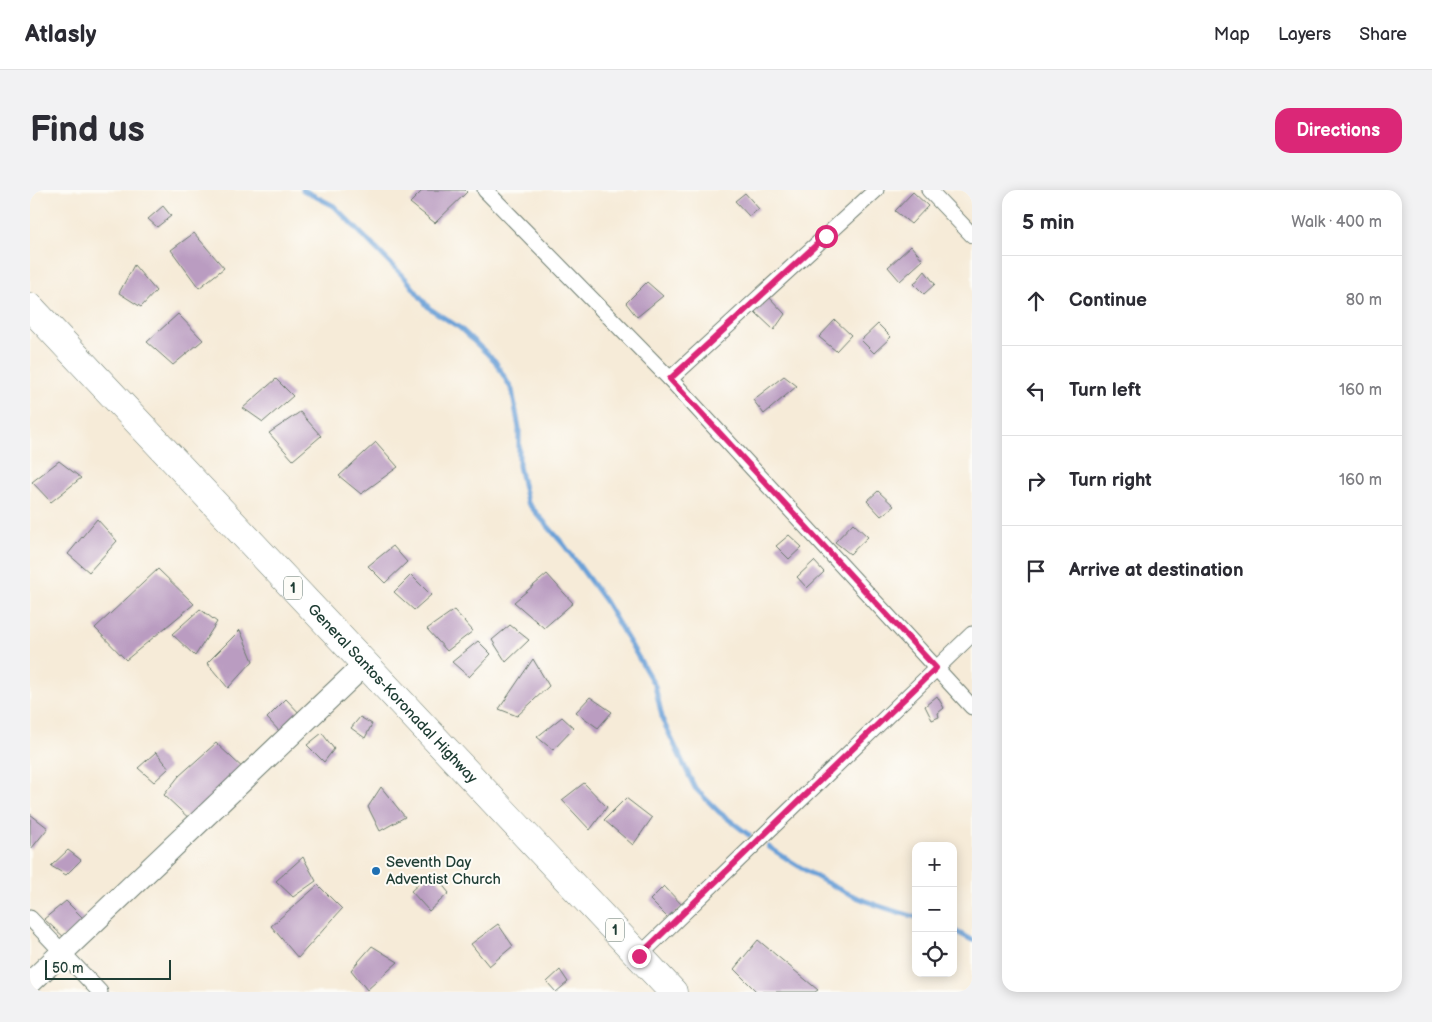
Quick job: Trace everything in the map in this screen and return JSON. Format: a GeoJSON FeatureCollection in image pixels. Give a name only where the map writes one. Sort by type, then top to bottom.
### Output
{"type":"FeatureCollection","features":[{"type":"Feature","properties":{"kind":"highway","name":"General Santos-Koronadal Highway"},"geometry":{"type":"LineString","coordinates":[[30,307],[673,992]]}},
{"type":"Feature","properties":{"kind":"street"},"geometry":{"type":"LineString","coordinates":[[485,190],[670,379],[972,707]]}},
{"type":"Feature","properties":{"kind":"street"},"geometry":{"type":"LineString","coordinates":[[670,379],[876,190]]}},
{"type":"Feature","properties":{"kind":"street"},"geometry":{"type":"LineString","coordinates":[[929,190],[972,235]]}},
{"type":"Feature","properties":{"kind":"street"},"geometry":{"type":"LineString","coordinates":[[639,956],[972,634]]}},
{"type":"Feature","properties":{"kind":"street"},"geometry":{"type":"LineString","coordinates":[[30,983],[365,664]]}},
{"type":"Feature","properties":{"kind":"street"},"geometry":{"type":"LineString","coordinates":[[30,918],[100,992]]}},
{"type":"Feature","properties":{"kind":"building"},"geometry":{"type":"Polygon","coordinates":[[[423,190],[465,190],[467,192],[435,223],[410,203],[423,190]]]}},
{"type":"Feature","properties":{"kind":"building"},"geometry":{"type":"Polygon","coordinates":[[[913,192],[928,206],[911,224],[895,211],[913,192]]]}},
{"type":"Feature","properties":{"kind":"building"},"geometry":{"type":"Polygon","coordinates":[[[745,193],[759,209],[749,216],[735,201],[745,193]]]}},
{"type":"Feature","properties":{"kind":"building"},"geometry":{"type":"Polygon","coordinates":[[[163,206],[171,216],[157,227],[148,219],[163,206]]]}},
{"type":"Feature","properties":{"kind":"building"},"geometry":{"type":"Polygon","coordinates":[[[194,233],[224,268],[199,288],[171,250],[194,233]]]}},
{"type":"Feature","properties":{"kind":"building"},"geometry":{"type":"Polygon","coordinates":[[[911,246],[923,260],[900,281],[888,267],[911,246]]]}},
{"type":"Feature","properties":{"kind":"building"},"geometry":{"type":"Polygon","coordinates":[[[134,265],[156,291],[141,307],[119,293],[134,265]]]}},
{"type":"Feature","properties":{"kind":"building"},"geometry":{"type":"Polygon","coordinates":[[[925,271],[935,284],[924,294],[914,284],[925,271]]]}},
{"type":"Feature","properties":{"kind":"building"},"geometry":{"type":"Polygon","coordinates":[[[647,282],[663,296],[637,317],[626,303],[647,282]]]}},
{"type":"Feature","properties":{"kind":"building"},"geometry":{"type":"Polygon","coordinates":[[[769,297],[785,314],[774,330],[755,312],[769,297]]]}},
{"type":"Feature","properties":{"kind":"building"},"geometry":{"type":"Polygon","coordinates":[[[178,314],[203,340],[173,365],[147,342],[178,314]]]}},
{"type":"Feature","properties":{"kind":"building"},"geometry":{"type":"Polygon","coordinates":[[[835,320],[851,335],[836,351],[819,337],[835,320]]]}},
{"type":"Feature","properties":{"kind":"building"},"geometry":{"type":"Polygon","coordinates":[[[878,324],[891,337],[874,353],[861,340],[878,324]]]}},
{"type":"Feature","properties":{"kind":"building"},"geometry":{"type":"Polygon","coordinates":[[[784,376],[797,386],[764,414],[753,400],[784,376]]]}},
{"type":"Feature","properties":{"kind":"building"},"geometry":{"type":"Polygon","coordinates":[[[276,379],[293,396],[263,422],[243,408],[276,379]]]}},
{"type":"Feature","properties":{"kind":"building"},"geometry":{"type":"Polygon","coordinates":[[[300,412],[321,436],[293,460],[269,433],[300,412]]]}},
{"type":"Feature","properties":{"kind":"building"},"geometry":{"type":"Polygon","coordinates":[[[376,442],[398,467],[361,494],[339,476],[376,442]]]}},
{"type":"Feature","properties":{"kind":"building"},"geometry":{"type":"Polygon","coordinates":[[[59,461],[81,478],[51,502],[32,482],[59,461]]]}},
{"type":"Feature","properties":{"kind":"building"},"geometry":{"type":"Polygon","coordinates":[[[878,491],[894,506],[881,516],[867,501],[878,491]]]}},
{"type":"Feature","properties":{"kind":"building"},"geometry":{"type":"Polygon","coordinates":[[[97,519],[117,541],[89,572],[68,554],[97,519]]]}},
{"type":"Feature","properties":{"kind":"building"},"geometry":{"type":"Polygon","coordinates":[[[853,523],[868,537],[850,554],[835,542],[853,523]]]}},
{"type":"Feature","properties":{"kind":"building"},"geometry":{"type":"Polygon","coordinates":[[[789,535],[802,547],[789,559],[776,546],[789,535]]]}},
{"type":"Feature","properties":{"kind":"building"},"geometry":{"type":"Polygon","coordinates":[[[393,546],[407,562],[385,583],[368,566],[393,546]]]}},
{"type":"Feature","properties":{"kind":"building"},"geometry":{"type":"Polygon","coordinates":[[[814,561],[824,572],[807,588],[797,577],[814,561]]]}},
{"type":"Feature","properties":{"kind":"building"},"geometry":{"type":"Polygon","coordinates":[[[158,569],[194,604],[126,660],[95,628],[158,569]]]}},
{"type":"Feature","properties":{"kind":"building"},"geometry":{"type":"Polygon","coordinates":[[[547,574],[573,603],[544,628],[514,602],[547,574]]]}},
{"type":"Feature","properties":{"kind":"building"},"geometry":{"type":"Polygon","coordinates":[[[411,575],[431,595],[414,610],[394,592],[411,575]]]}},
{"type":"Feature","properties":{"kind":"building"},"geometry":{"type":"Polygon","coordinates":[[[200,609],[217,622],[195,656],[172,634],[200,609]]]}},
{"type":"Feature","properties":{"kind":"building"},"geometry":{"type":"Polygon","coordinates":[[[454,610],[473,631],[447,651],[427,629],[454,610]]]}},
{"type":"Feature","properties":{"kind":"building"},"geometry":{"type":"Polygon","coordinates":[[[510,625],[529,640],[506,662],[492,640],[510,625]]]}},
{"type":"Feature","properties":{"kind":"building"},"geometry":{"type":"Polygon","coordinates":[[[240,630],[253,661],[228,688],[207,663],[240,630]]]}},
{"type":"Feature","properties":{"kind":"building"},"geometry":{"type":"Polygon","coordinates":[[[478,641],[491,654],[469,677],[452,662],[478,641]]]}},
{"type":"Feature","properties":{"kind":"building"},"geometry":{"type":"Polygon","coordinates":[[[533,659],[549,686],[517,716],[499,709],[533,659]]]}},
{"type":"Feature","properties":{"kind":"building"},"geometry":{"type":"Polygon","coordinates":[[[937,696],[944,708],[938,713],[939,717],[932,720],[925,706],[937,696]]]}},
{"type":"Feature","properties":{"kind":"building"},"geometry":{"type":"Polygon","coordinates":[[[590,697],[612,712],[598,728],[576,712],[590,697]]]}},
{"type":"Feature","properties":{"kind":"building"},"geometry":{"type":"Polygon","coordinates":[[[286,699],[302,716],[282,734],[267,718],[286,699]]]}},
{"type":"Feature","properties":{"kind":"building"},"geometry":{"type":"Polygon","coordinates":[[[360,717],[372,724],[365,738],[351,728],[360,717]]]}},
{"type":"Feature","properties":{"kind":"building"},"geometry":{"type":"Polygon","coordinates":[[[562,717],[574,728],[553,750],[537,737],[562,717]]]}},
{"type":"Feature","properties":{"kind":"building"},"geometry":{"type":"Polygon","coordinates":[[[322,733],[334,749],[324,762],[307,745],[322,733]]]}},
{"type":"Feature","properties":{"kind":"building"},"geometry":{"type":"Polygon","coordinates":[[[216,743],[246,771],[194,823],[164,795],[179,776],[216,743]]]}},
{"type":"Feature","properties":{"kind":"building"},"geometry":{"type":"Polygon","coordinates":[[[156,752],[169,768],[154,782],[138,768],[156,752]]]}},
{"type":"Feature","properties":{"kind":"building"},"geometry":{"type":"Polygon","coordinates":[[[584,783],[607,807],[590,830],[562,800],[584,783]]]}},
{"type":"Feature","properties":{"kind":"building"},"geometry":{"type":"Polygon","coordinates":[[[381,787],[405,817],[380,831],[368,807],[381,787]]]}},
{"type":"Feature","properties":{"kind":"building"},"geometry":{"type":"Polygon","coordinates":[[[626,798],[652,818],[633,845],[604,820],[626,798]]]}},
{"type":"Feature","properties":{"kind":"building"},"geometry":{"type":"Polygon","coordinates":[[[30,814],[48,828],[31,849],[30,848],[30,814]]]}},
{"type":"Feature","properties":{"kind":"building"},"geometry":{"type":"Polygon","coordinates":[[[68,850],[81,860],[66,875],[51,866],[68,850]]]}},
{"type":"Feature","properties":{"kind":"building"},"geometry":{"type":"Polygon","coordinates":[[[303,857],[316,881],[293,897],[276,881],[303,857]]]}},
{"type":"Feature","properties":{"kind":"building"},"geometry":{"type":"Polygon","coordinates":[[[432,872],[449,893],[429,911],[411,891],[432,872]]]}},
{"type":"Feature","properties":{"kind":"building"},"geometry":{"type":"Polygon","coordinates":[[[318,885],[342,909],[298,958],[271,926],[318,885]]]}},
{"type":"Feature","properties":{"kind":"building"},"geometry":{"type":"Polygon","coordinates":[[[664,886],[683,906],[669,919],[650,900],[664,886]]]}},
{"type":"Feature","properties":{"kind":"building"},"geometry":{"type":"Polygon","coordinates":[[[66,901],[86,921],[65,938],[44,919],[66,901]]]}},
{"type":"Feature","properties":{"kind":"building"},"geometry":{"type":"Polygon","coordinates":[[[498,924],[513,946],[489,966],[471,944],[498,924]]]}},
{"type":"Feature","properties":{"kind":"building"},"geometry":{"type":"Polygon","coordinates":[[[758,940],[818,990],[815,992],[757,992],[734,969],[758,940]]]}},
{"type":"Feature","properties":{"kind":"building"},"geometry":{"type":"Polygon","coordinates":[[[372,946],[398,962],[367,990],[351,970],[372,946]]]}},
{"type":"Feature","properties":{"kind":"building"},"geometry":{"type":"Polygon","coordinates":[[[560,970],[568,982],[556,992],[547,982],[560,970]]]}},
{"type":"Feature","properties":{"kind":"waterway"},"geometry":{"type":"LineString","coordinates":[[303,190],[334,206],[407,280],[429,308],[460,328],[495,361],[512,390],[519,428],[519,466],[527,502],[564,545],[605,601],[630,643],[655,686],[663,721],[695,788],[719,812],[749,835]]}},
{"type":"Feature","properties":{"kind":"waterway"},"geometry":{"type":"LineString","coordinates":[[769,847],[839,889],[875,905],[912,916]]}},
{"type":"Feature","properties":{"kind":"waterway"},"geometry":{"type":"LineString","coordinates":[[957,932],[972,940]]}},
{"type":"Feature","properties":{"kind":"place","name":"Seventh Day Adventist Church"},"geometry":{"type":"Point","coordinates":[376,871]}},
{"type":"Feature","properties":{"kind":"route"},"geometry":{"type":"LineString","coordinates":[[639,956],[936,668],[670,379],[826,236]]}}]}
